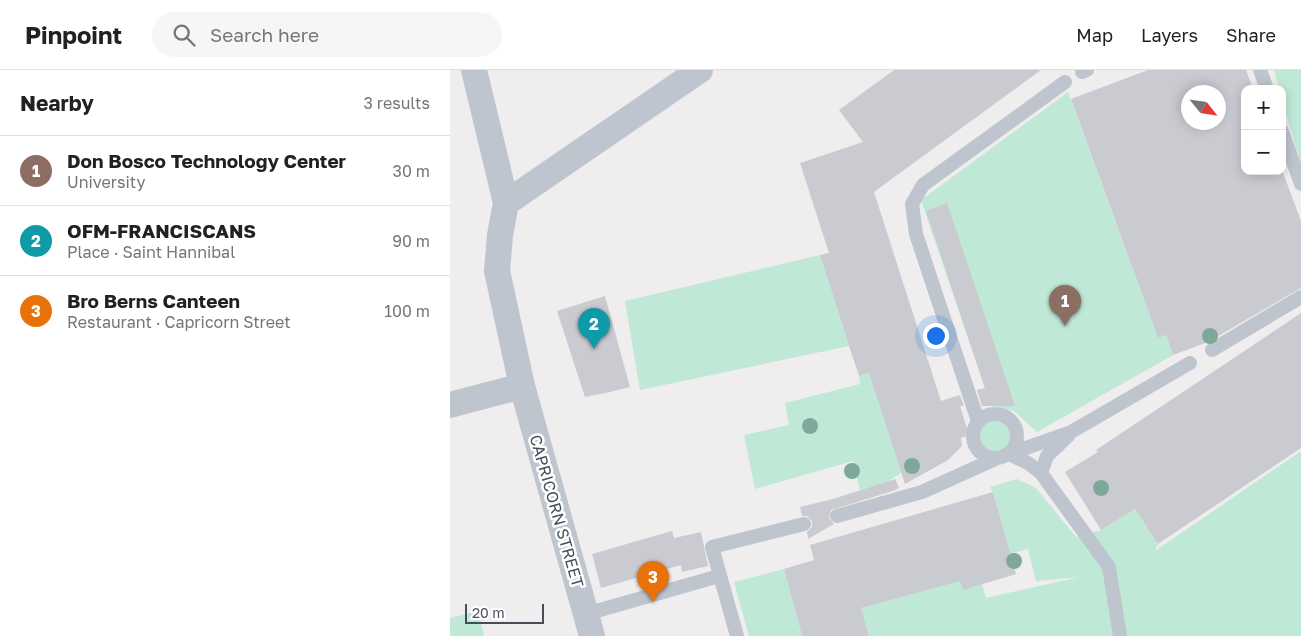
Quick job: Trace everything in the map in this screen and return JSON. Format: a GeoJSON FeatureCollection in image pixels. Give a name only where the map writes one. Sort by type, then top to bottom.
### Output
{"type":"FeatureCollection","features":[{"type":"Feature","properties":{"kind":"street"},"geometry":{"type":"LineString","coordinates":[[474,70],[506,203],[700,70]]}},
{"type":"Feature","properties":{"kind":"street","name":"CAPRICORN STREET"},"geometry":{"type":"LineString","coordinates":[[506,203],[500,235],[497,272],[522,386],[589,625]]}},
{"type":"Feature","properties":{"kind":"street"},"geometry":{"type":"LineString","coordinates":[[450,405],[522,386]]}},
{"type":"Feature","properties":{"kind":"lane"},"geometry":{"type":"LineString","coordinates":[[1260,70],[1266,85]]}},
{"type":"Feature","properties":{"kind":"lane"},"geometry":{"type":"LineString","coordinates":[[978,421],[916,234],[912,204],[923,185],[1065,82]]}},
{"type":"Feature","properties":{"kind":"lane"},"geometry":{"type":"LineString","coordinates":[[1286,142],[1301,184]]}},
{"type":"Feature","properties":{"kind":"lane"},"geometry":{"type":"LineString","coordinates":[[1212,350],[1301,297]]}},
{"type":"Feature","properties":{"kind":"lane"},"geometry":{"type":"LineString","coordinates":[[837,516],[922,492],[995,459],[1071,432],[1190,363]]}},
{"type":"Feature","properties":{"kind":"lane"},"geometry":{"type":"LineString","coordinates":[[995,459],[981,454],[976,448],[972,434],[978,421],[984,417],[998,414],[1011,421],[1017,434],[1014,448],[1009,454]]}},
{"type":"Feature","properties":{"kind":"lane"},"geometry":{"type":"LineString","coordinates":[[1041,473],[1046,456],[1071,432]]}},
{"type":"Feature","properties":{"kind":"lane"},"geometry":{"type":"LineString","coordinates":[[1009,454],[1041,473],[1109,567],[1120,636]]}},
{"type":"Feature","properties":{"kind":"lane"},"geometry":{"type":"LineString","coordinates":[[737,636],[712,547],[804,524]]}},
{"type":"Feature","properties":{"kind":"lane"},"geometry":{"type":"LineString","coordinates":[[589,625],[720,576]]}},
{"type":"Feature","properties":{"kind":"green space"},"geometry":{"type":"Polygon","coordinates":[[[1274,70],[1301,70],[1301,164],[1286,113],[1286,85],[1278,85],[1274,70]]]}},
{"type":"Feature","properties":{"kind":"green space"},"geometry":{"type":"Polygon","coordinates":[[[1068,92],[1158,338],[1166,335],[1173,355],[1037,432],[1014,411],[991,406],[921,200],[1068,92]]]}},
{"type":"Feature","properties":{"kind":"green space"},"geometry":{"type":"Polygon","coordinates":[[[820,255],[849,346],[640,390],[625,301],[820,255]]]}},
{"type":"Feature","properties":{"kind":"green space"},"geometry":{"type":"Polygon","coordinates":[[[869,373],[897,459],[944,443],[940,448],[887,482],[860,490],[853,461],[755,489],[744,435],[789,425],[785,403],[860,384],[859,376],[869,373]]]}},
{"type":"Feature","properties":{"kind":"green space"},"geometry":{"type":"Polygon","coordinates":[[[999,414],[1011,420],[1016,428],[1016,444],[1011,452],[1003,457],[991,458],[979,452],[974,444],[973,432],[979,420],[987,415],[999,414]]]}},
{"type":"Feature","properties":{"kind":"green space"},"geometry":{"type":"Polygon","coordinates":[[[1301,451],[1301,636],[869,636],[861,608],[960,580],[963,590],[982,584],[986,598],[1079,577],[1036,581],[1028,549],[1010,554],[990,487],[1017,479],[1036,488],[1076,537],[1101,530],[1135,509],[1158,544],[1155,551],[1301,451]]]}},
{"type":"Feature","properties":{"kind":"green space"},"geometry":{"type":"Polygon","coordinates":[[[784,569],[802,636],[749,636],[734,582],[784,569]]]}},
{"type":"Feature","properties":{"kind":"green space"},"geometry":{"type":"Polygon","coordinates":[[[478,611],[484,636],[450,636],[450,618],[478,611]]]}},
{"type":"Feature","properties":{"kind":"building"},"geometry":{"type":"Polygon","coordinates":[[[894,70],[1041,70],[874,192],[941,401],[960,395],[964,406],[960,406],[969,435],[961,438],[962,446],[948,460],[905,484],[869,373],[859,376],[849,346],[820,255],[829,253],[800,163],[863,142],[839,110],[894,70]]]}},
{"type":"Feature","properties":{"kind":"building"},"geometry":{"type":"Polygon","coordinates":[[[1148,70],[1246,70],[1252,85],[1241,85],[1241,175],[1284,175],[1301,221],[1301,288],[1208,342],[1173,355],[1166,335],[1158,338],[1071,99],[1148,70]]]}},
{"type":"Feature","properties":{"kind":"building"},"geometry":{"type":"Polygon","coordinates":[[[947,203],[1015,406],[982,406],[977,390],[985,388],[926,211],[947,203]]]}},
{"type":"Feature","properties":{"kind":"building"},"geometry":{"type":"Polygon","coordinates":[[[605,296],[630,387],[585,397],[557,311],[605,296]]]}},
{"type":"Feature","properties":{"kind":"building"},"geometry":{"type":"Polygon","coordinates":[[[1301,313],[1301,448],[1158,544],[1135,509],[1101,530],[1065,472],[1098,452],[1096,450],[1301,313]]]}},
{"type":"Feature","properties":{"kind":"building"},"geometry":{"type":"Polygon","coordinates":[[[895,479],[899,488],[893,491],[831,510],[829,518],[834,524],[808,539],[807,532],[812,527],[812,521],[807,516],[802,516],[800,507],[833,499],[895,479]]]}},
{"type":"Feature","properties":{"kind":"building"},"geometry":{"type":"Polygon","coordinates":[[[993,492],[1016,574],[963,590],[960,581],[861,608],[869,636],[802,636],[784,569],[814,560],[810,545],[993,492]]]}},
{"type":"Feature","properties":{"kind":"building"},"geometry":{"type":"Polygon","coordinates":[[[672,531],[674,538],[701,532],[708,566],[682,572],[681,565],[601,588],[592,554],[672,531]]]}},
{"type":"Feature","properties":{"kind":"place","name":"Don Bosco Technology Center"},"geometry":{"type":"Point","coordinates":[1065,326]}},
{"type":"Feature","properties":{"kind":"place","name":"OFM-FRANCISCANS"},"geometry":{"type":"Point","coordinates":[594,349]}},
{"type":"Feature","properties":{"kind":"place","name":"Bro Berns Canteen"},"geometry":{"type":"Point","coordinates":[653,602]}}]}
